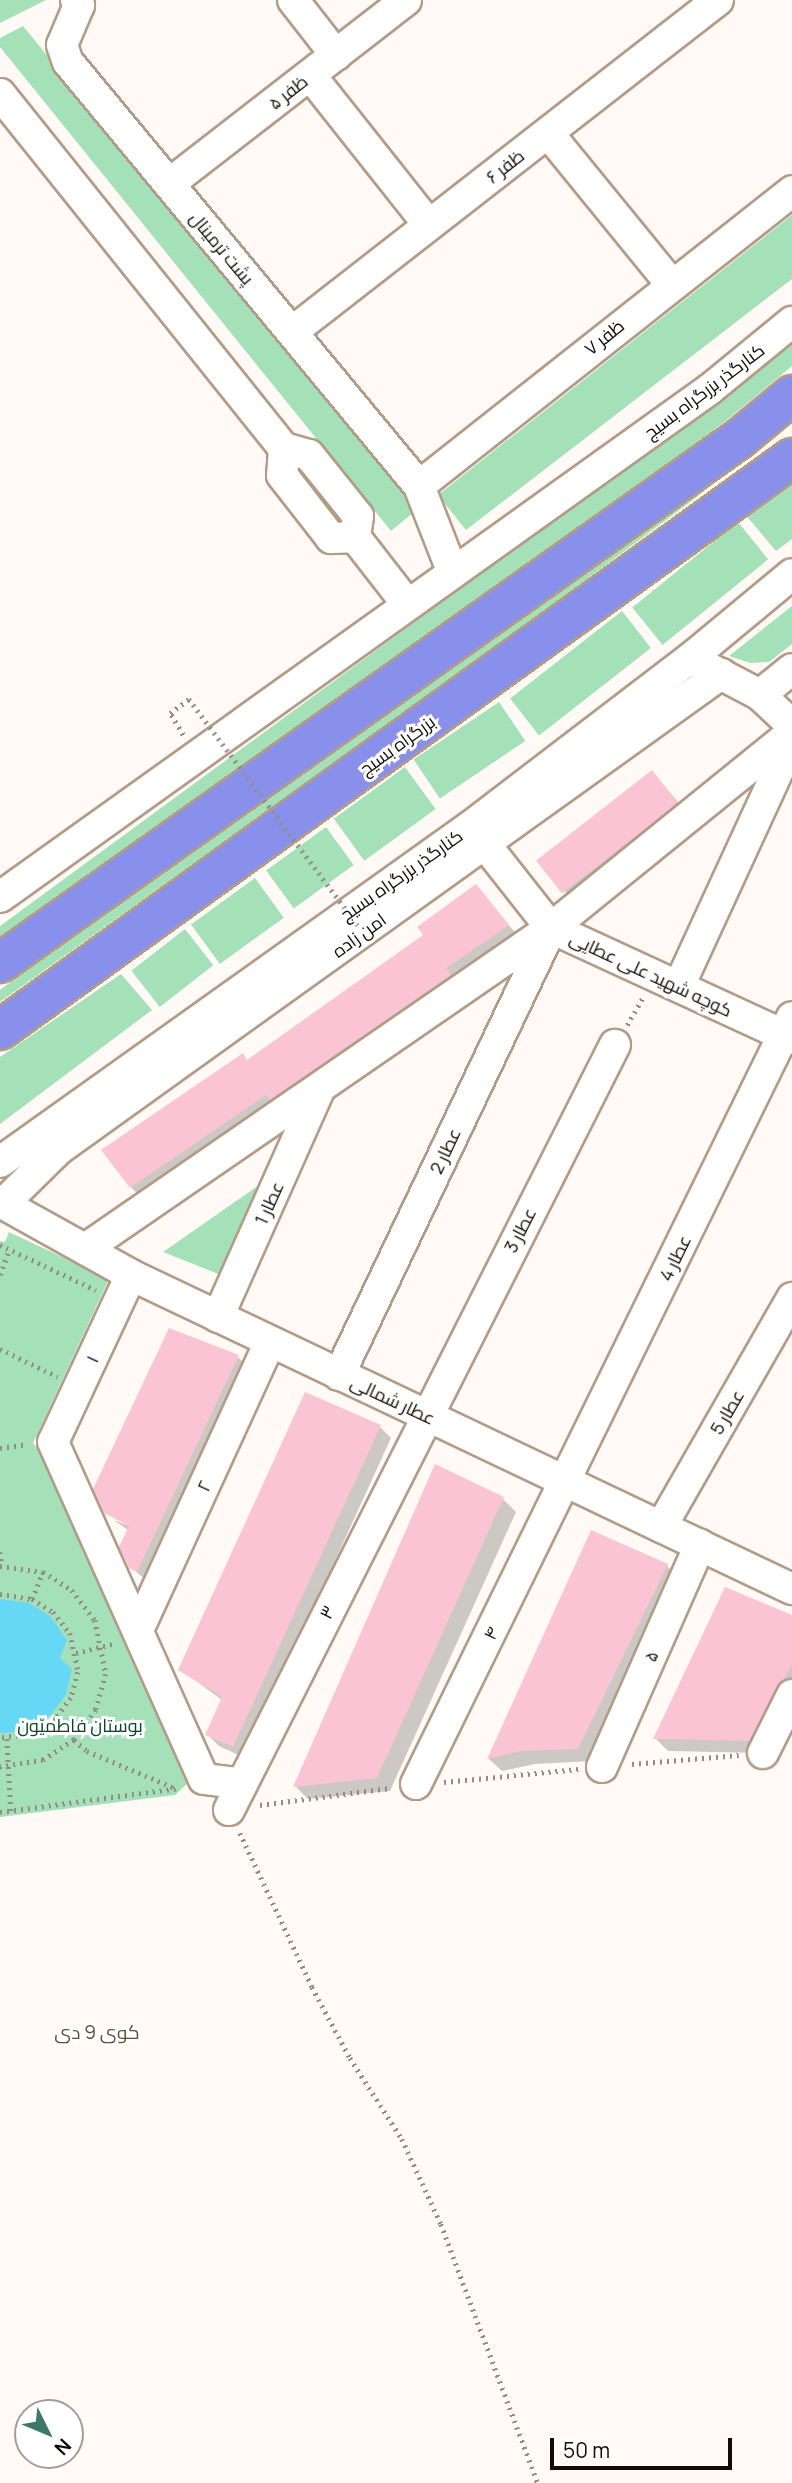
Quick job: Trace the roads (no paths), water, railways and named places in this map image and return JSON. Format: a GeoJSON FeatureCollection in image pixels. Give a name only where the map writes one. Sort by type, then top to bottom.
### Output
{"type":"FeatureCollection","features":[{"type":"Feature","properties":{"kind":"highway"},"geometry":{"type":"LineString","coordinates":[[0,963],[739,439],[792,395]]}},
{"type":"Feature","properties":{"kind":"highway","name":"بزرگراه بسیج"},"geometry":{"type":"LineString","coordinates":[[0,1030],[792,458]]}},
{"type":"Feature","properties":{"kind":"street"},"geometry":{"type":"LineString","coordinates":[[293,0],[336,55]]}},
{"type":"Feature","properties":{"kind":"street","name":"ظفر ۵"},"geometry":{"type":"LineString","coordinates":[[169,184],[407,0]]}},
{"type":"Feature","properties":{"kind":"street","name":"ظفر ۶"},"geometry":{"type":"LineString","coordinates":[[292,332],[718,0]]}},
{"type":"Feature","properties":{"kind":"street","name":"پشت ترمینال"},"geometry":{"type":"LineString","coordinates":[[80,2],[62,45],[68,62],[419,486],[453,573]]}},
{"type":"Feature","properties":{"kind":"street"},"geometry":{"type":"LineString","coordinates":[[310,75],[429,225]]}},
{"type":"Feature","properties":{"kind":"street"},"geometry":{"type":"LineString","coordinates":[[0,94],[284,448],[309,455],[358,516],[355,537],[408,605]]}},
{"type":"Feature","properties":{"kind":"street"},"geometry":{"type":"LineString","coordinates":[[548,133],[671,284]]}},
{"type":"Feature","properties":{"kind":"street","name":"ظفر ۷"},"geometry":{"type":"LineString","coordinates":[[419,486],[671,284],[792,191]]}},
{"type":"Feature","properties":{"kind":"street","name":"کنارگذر بزرگراه بسیج"},"geometry":{"type":"LineString","coordinates":[[0,897],[710,389],[792,322]]}},
{"type":"Feature","properties":{"kind":"street","name":"کنارگذر بزرگراه بسیج"},"geometry":{"type":"LineString","coordinates":[[0,1162],[478,835],[792,574]]}},
{"type":"Feature","properties":{"kind":"street"},"geometry":{"type":"LineString","coordinates":[[691,658],[760,695],[792,725]]}},
{"type":"Feature","properties":{"kind":"street"},"geometry":{"type":"LineString","coordinates":[[760,695],[792,669]]}},
{"type":"Feature","properties":{"kind":"street","name":"امن زاده"},"geometry":{"type":"LineString","coordinates":[[2,1203],[59,1149],[478,835],[721,674]]}},
{"type":"Feature","properties":{"kind":"street"},"geometry":{"type":"LineString","coordinates":[[85,1249],[551,928],[792,733]]}},
{"type":"Feature","properties":{"kind":"street"},"geometry":{"type":"LineString","coordinates":[[668,980],[792,740]]}},
{"type":"Feature","properties":{"kind":"street","name":"کوچه شهید علی عطایی"},"geometry":{"type":"LineString","coordinates":[[478,835],[551,928],[789,1031]]}},
{"type":"Feature","properties":{"kind":"street","name":"عطار 2"},"geometry":{"type":"LineString","coordinates":[[339,1375],[551,928]]}},
{"type":"Feature","properties":{"kind":"street","name":"عطار 4"},"geometry":{"type":"LineString","coordinates":[[566,1482],[789,1031]]}},
{"type":"Feature","properties":{"kind":"street","name":"عطار 3"},"geometry":{"type":"LineString","coordinates":[[425,1415],[615,1045]]}},
{"type":"Feature","properties":{"kind":"street","name":"عطار 1"},"geometry":{"type":"LineString","coordinates":[[218,1317],[320,1088]]}},
{"type":"Feature","properties":{"kind":"street","name":"عطار شمالی"},"geometry":{"type":"LineString","coordinates":[[2,1203],[131,1275],[339,1375],[700,1545],[788,1577]]}},
{"type":"Feature","properties":{"kind":"street","name":"۱"},"geometry":{"type":"LineString","coordinates":[[131,1275],[54,1442],[138,1630]]}},
{"type":"Feature","properties":{"kind":"street","name":"عطار 5"},"geometry":{"type":"LineString","coordinates":[[661,1527],[792,1298]]}},
{"type":"Feature","properties":{"kind":"street","name":"۲"},"geometry":{"type":"LineString","coordinates":[[138,1630],[270,1342]]}},
{"type":"Feature","properties":{"kind":"street","name":"۳"},"geometry":{"type":"LineString","coordinates":[[138,1630],[205,1779],[235,1797],[425,1415]]}},
{"type":"Feature","properties":{"kind":"street","name":"۴"},"geometry":{"type":"LineString","coordinates":[[416,1784],[566,1482]]}},
{"type":"Feature","properties":{"kind":"street","name":"۵"},"geometry":{"type":"LineString","coordinates":[[602,1767],[700,1545]]}},
{"type":"Feature","properties":{"kind":"street"},"geometry":{"type":"LineString","coordinates":[[763,1753],[792,1695]]}},
{"type":"Feature","properties":{"kind":"water"},"geometry":{"type":"Polygon","coordinates":[[[0,1599],[29,1603],[50,1616],[67,1640],[60,1658],[72,1669],[66,1695],[51,1715],[30,1728],[6,1733],[0,1733],[0,1599]]]}},
{"type":"Feature","properties":{"kind":"district","name":"کوی 9 دی"},"geometry":{"type":"Point","coordinates":[97,2033]}},
{"type":"Feature","properties":{"kind":"park label","name":"بوستان فاطمیّون"},"geometry":{"type":"Point","coordinates":[80,1725]}}]}
